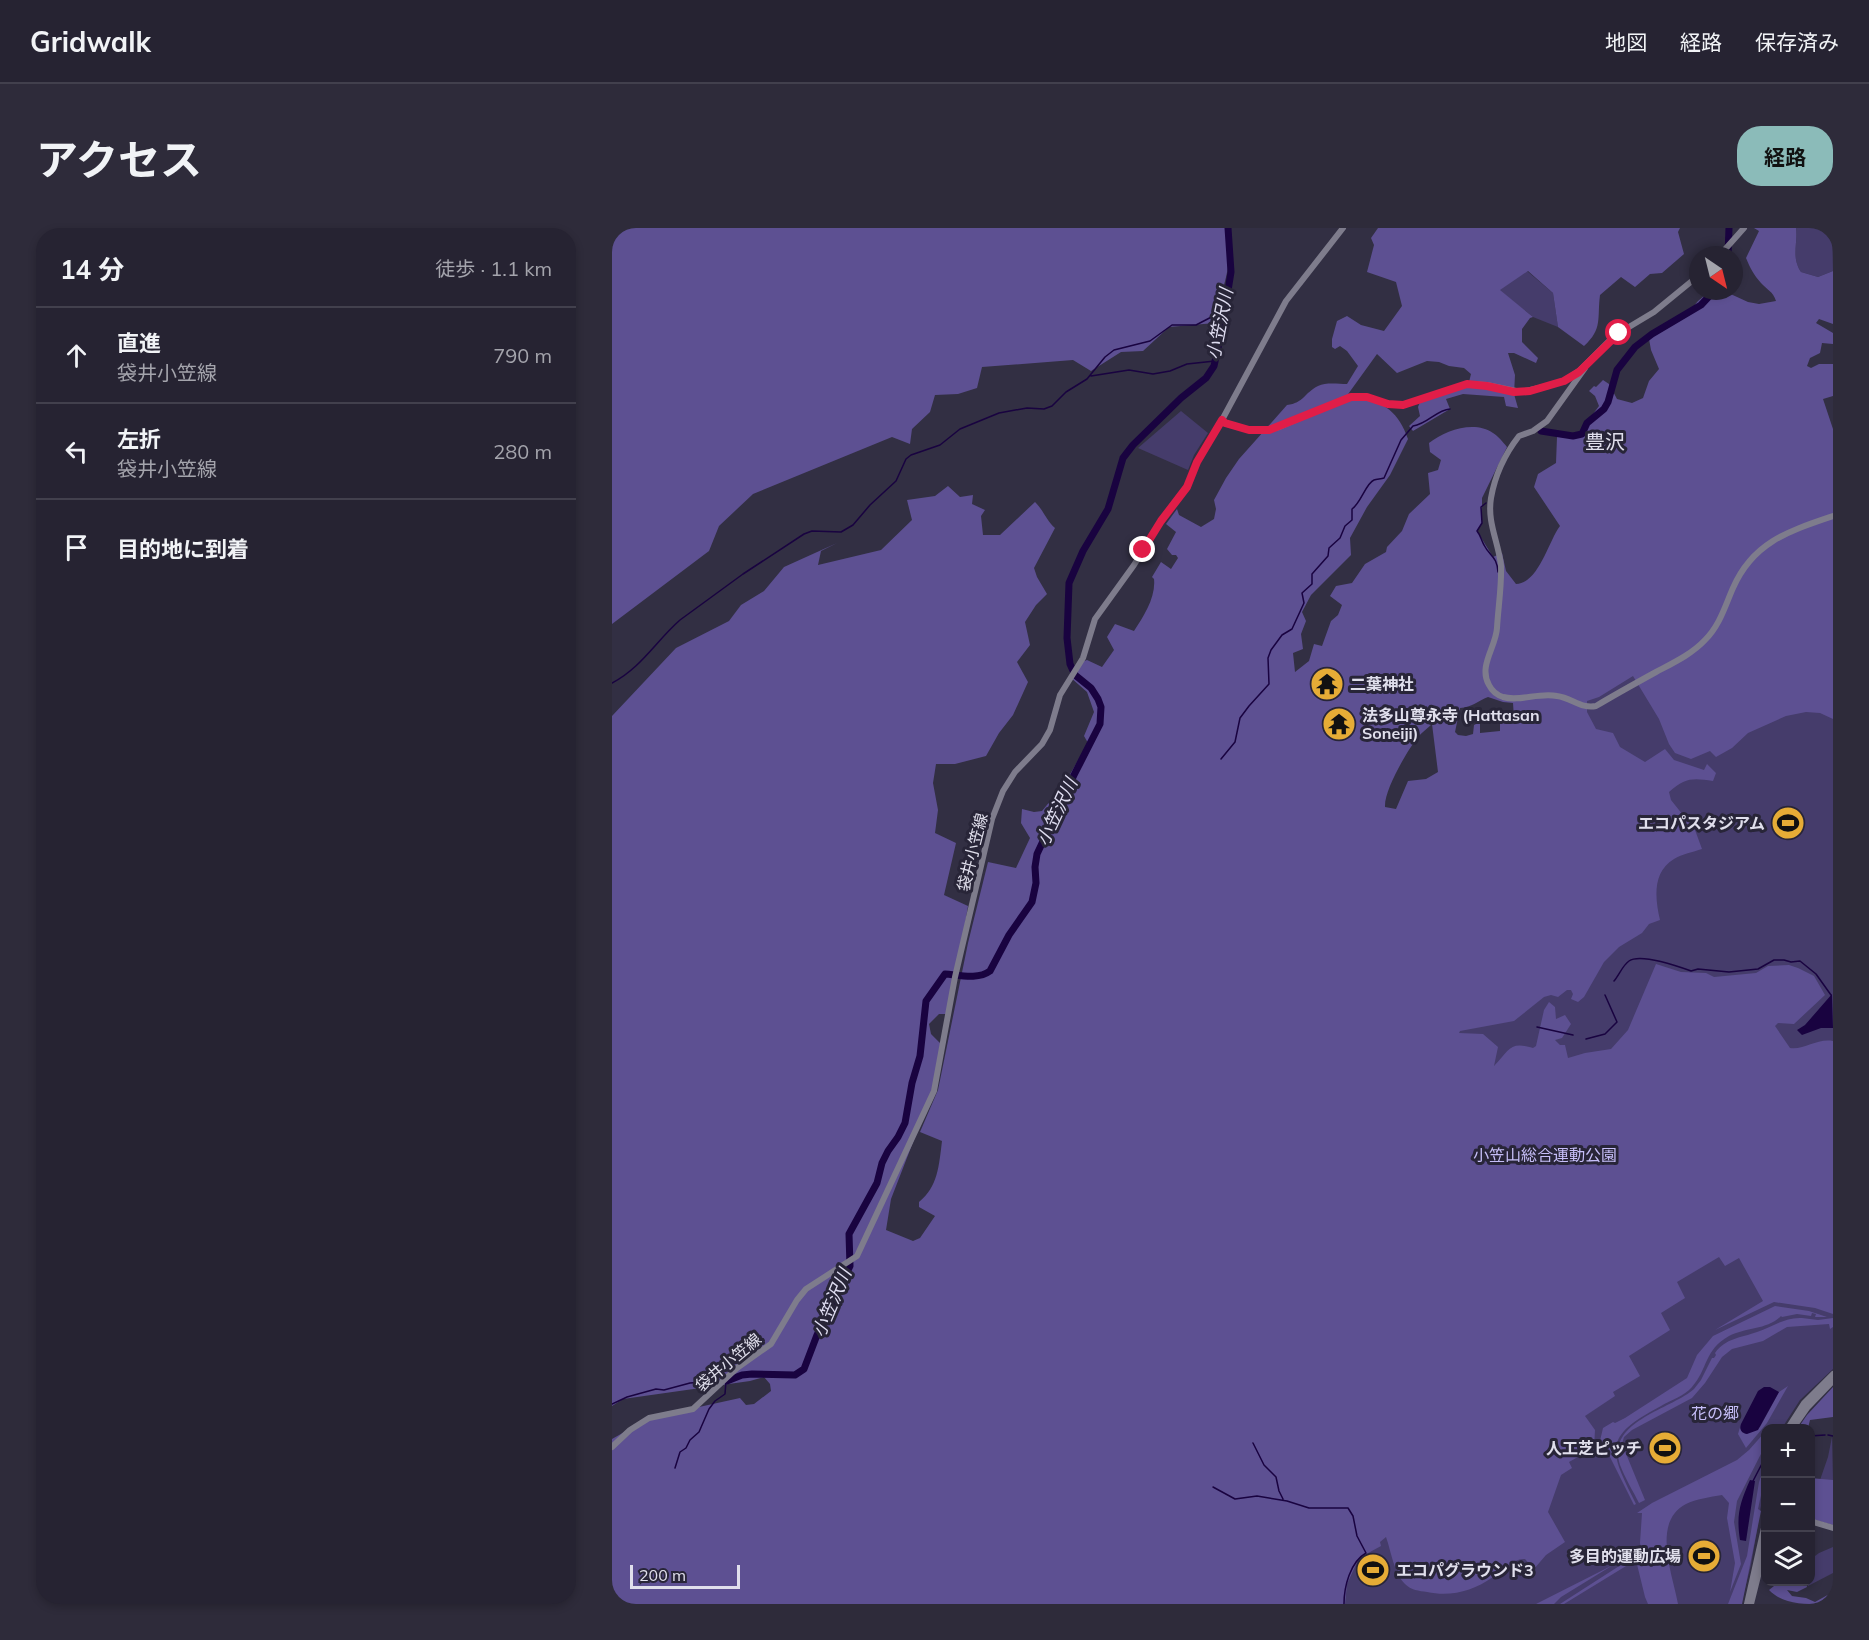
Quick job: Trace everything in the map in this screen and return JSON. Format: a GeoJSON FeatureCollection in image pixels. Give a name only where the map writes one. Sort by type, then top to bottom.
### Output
{"type":"FeatureCollection","features":[{"type":"Feature","properties":{"kind":"main road","name":"袋井小笠線"},"geometry":{"type":"LineString","coordinates":[[612,1447],[639,1422],[693,1409],[737,1368],[771,1344],[806,1289],[857,1256],[934,1092],[955,977],[992,819],[1003,791],[1015,772],[1042,744],[1050,730],[1060,694],[1083,658],[1095,620],[1134,565],[1161,521],[1187,487],[1197,462],[1286,301],[1343,228]]}},
{"type":"Feature","properties":{"kind":"main road"},"geometry":{"type":"LineString","coordinates":[[1728,246],[1744,228]]}},
{"type":"Feature","properties":{"kind":"main road"},"geometry":{"type":"LineString","coordinates":[[1222,420],[1249,430],[1263,431],[1279,427],[1351,397],[1367,397],[1388,404],[1403,405],[1467,384],[1521,392],[1548,386],[1570,377],[1587,364],[1614,337],[1654,312],[1689,283]]}},
{"type":"Feature","properties":{"kind":"main road"},"geometry":{"type":"LineString","coordinates":[[1587,364],[1547,421],[1533,431],[1519,436],[1501,464],[1495,481],[1490,517],[1501,568],[1497,631],[1485,672],[1489,685],[1499,696],[1510,698],[1551,695],[1588,707],[1596,706],[1703,643],[1717,625],[1744,567],[1767,543],[1833,516]]}},
{"type":"Feature","properties":{"kind":"main road"},"geometry":{"type":"LineString","coordinates":[[1570,377],[1574,385]]}},
{"type":"Feature","properties":{"kind":"main road"},"geometry":{"type":"LineString","coordinates":[[1791,1424],[1804,1403],[1833,1374]]}},
{"type":"Feature","properties":{"kind":"main road"},"geometry":{"type":"LineString","coordinates":[[1796,1424],[1806,1408],[1833,1380]]}},
{"type":"Feature","properties":{"kind":"main road"},"geometry":{"type":"LineString","coordinates":[[1815,1522],[1833,1527]]}},
{"type":"Feature","properties":{"kind":"main road"},"geometry":{"type":"LineString","coordinates":[[1749,1604],[1763,1532]]}},
{"type":"Feature","properties":{"kind":"main road"},"geometry":{"type":"LineString","coordinates":[[1749,1604],[1761,1562]]}},
{"type":"Feature","properties":{"kind":"main road"},"geometry":{"type":"LineString","coordinates":[[1825,1604],[1833,1597]]}},
{"type":"Feature","properties":{"kind":"green space"},"geometry":{"type":"Polygon","coordinates":[[[612,228],[1230,228],[1231,242],[1215,323],[1169,327],[1143,351],[1121,352],[1091,371],[1073,360],[982,367],[977,388],[958,394],[935,395],[930,412],[912,429],[910,444],[892,437],[753,494],[719,526],[709,551],[612,624],[612,228]]]}},
{"type":"Feature","properties":{"kind":"green space"},"geometry":{"type":"Polygon","coordinates":[[[1378,228],[1680,228],[1678,232],[1684,254],[1662,273],[1650,274],[1635,287],[1621,277],[1600,295],[1597,328],[1584,346],[1558,327],[1553,293],[1528,271],[1500,290],[1533,317],[1522,329],[1522,342],[1538,358],[1536,363],[1514,353],[1508,353],[1515,375],[1514,394],[1518,408],[1506,406],[1504,397],[1463,394],[1446,399],[1450,409],[1413,431],[1409,426],[1420,416],[1418,407],[1420,402],[1469,382],[1471,374],[1464,368],[1427,361],[1397,373],[1377,354],[1346,397],[1348,401],[1369,401],[1386,407],[1399,420],[1408,439],[1390,475],[1367,507],[1350,538],[1351,555],[1311,595],[1302,612],[1306,621],[1301,634],[1303,649],[1293,653],[1295,672],[1309,661],[1314,644],[1322,646],[1331,621],[1338,615],[1342,605],[1330,596],[1336,586],[1352,583],[1365,564],[1386,552],[1387,547],[1402,531],[1409,514],[1430,494],[1428,473],[1438,470],[1441,460],[1430,452],[1429,443],[1443,434],[1460,428],[1478,427],[1495,434],[1507,447],[1482,498],[1482,523],[1477,531],[1493,557],[1502,553],[1506,571],[1516,584],[1524,582],[1537,569],[1560,526],[1534,487],[1538,474],[1556,463],[1557,437],[1576,437],[1599,406],[1595,396],[1589,391],[1603,380],[1609,384],[1617,399],[1632,403],[1643,398],[1649,381],[1659,369],[1649,339],[1683,319],[1699,300],[1743,300],[1759,304],[1776,301],[1772,293],[1754,274],[1746,258],[1759,231],[1754,228],[1796,228],[1796,261],[1801,272],[1818,277],[1833,271],[1833,324],[1819,319],[1816,323],[1833,333],[1833,344],[1822,343],[1820,353],[1810,358],[1807,366],[1811,368],[1819,364],[1833,364],[1833,396],[1823,399],[1833,429],[1833,719],[1820,713],[1806,712],[1786,716],[1748,733],[1732,748],[1716,757],[1710,751],[1691,759],[1675,753],[1659,719],[1633,676],[1599,697],[1587,701],[1587,712],[1596,729],[1613,733],[1620,747],[1645,762],[1665,749],[1674,760],[1704,770],[1707,764],[1716,773],[1713,781],[1700,779],[1685,781],[1669,792],[1671,800],[1695,830],[1702,849],[1680,856],[1667,864],[1659,878],[1656,895],[1660,920],[1649,924],[1642,933],[1619,947],[1604,962],[1584,997],[1578,1002],[1571,999],[1573,994],[1571,990],[1567,990],[1558,997],[1551,995],[1544,997],[1514,1021],[1459,1033],[1483,1034],[1498,1047],[1494,1066],[1514,1046],[1533,1048],[1536,1046],[1544,1010],[1549,1002],[1555,1007],[1556,1019],[1565,1015],[1571,1024],[1562,1038],[1555,1040],[1560,1045],[1565,1045],[1568,1058],[1611,1049],[1628,1030],[1656,964],[1681,972],[1706,973],[1714,977],[1756,973],[1768,966],[1789,965],[1814,976],[1825,995],[1794,1024],[1778,1023],[1775,1026],[1790,1048],[1833,1041],[1833,1314],[1815,1308],[1774,1302],[1715,1330],[1763,1301],[1739,1258],[1725,1266],[1719,1257],[1677,1282],[1685,1298],[1661,1313],[1670,1330],[1629,1356],[1640,1376],[1613,1392],[1615,1396],[1585,1416],[1595,1430],[1594,1448],[1569,1462],[1572,1468],[1561,1475],[1548,1512],[1565,1542],[1546,1555],[1534,1569],[1525,1559],[1521,1559],[1508,1565],[1485,1582],[1462,1592],[1445,1594],[1418,1591],[1407,1586],[1395,1568],[1386,1537],[1380,1542],[1381,1546],[1359,1558],[1347,1584],[1345,1604],[612,1604],[612,1439],[649,1418],[740,1398],[746,1405],[754,1404],[771,1391],[770,1384],[764,1377],[623,1399],[612,1406],[612,716],[676,648],[729,621],[741,605],[764,591],[784,567],[837,543],[821,551],[818,565],[881,550],[912,520],[907,500],[935,496],[948,486],[960,497],[973,495],[972,504],[985,510],[981,516],[983,535],[1000,535],[1035,502],[1055,528],[1034,568],[1047,594],[1036,605],[1025,622],[1030,645],[1017,662],[1028,682],[1013,715],[986,756],[955,764],[936,764],[933,783],[938,810],[935,833],[956,843],[944,895],[968,906],[957,972],[946,1014],[939,1014],[929,1024],[931,1034],[943,1046],[934,1088],[891,1199],[886,1230],[913,1241],[920,1238],[935,1216],[919,1207],[919,1202],[934,1182],[942,1141],[920,1132],[938,1090],[968,943],[988,862],[1016,868],[1030,838],[1021,823],[1022,809],[1042,811],[1065,783],[1088,743],[1084,736],[1094,712],[1087,692],[1070,677],[1079,663],[1087,660],[1102,667],[1114,650],[1107,637],[1115,624],[1134,631],[1138,625],[1153,593],[1154,579],[1152,577],[1161,562],[1171,569],[1178,558],[1167,549],[1176,532],[1166,524],[1177,509],[1179,515],[1201,527],[1214,519],[1216,509],[1214,500],[1226,478],[1239,459],[1287,405],[1301,400],[1321,385],[1347,384],[1358,366],[1347,351],[1340,346],[1335,349],[1332,347],[1337,321],[1347,316],[1361,325],[1384,331],[1402,306],[1396,282],[1367,272],[1374,245],[1371,238],[1378,228]],[[1488,697],[1460,708],[1455,732],[1466,736],[1473,734],[1474,725],[1480,722],[1480,733],[1500,731],[1500,722],[1514,718],[1513,703],[1488,697]],[[1432,724],[1418,737],[1402,761],[1388,791],[1385,807],[1396,809],[1408,781],[1426,779],[1438,772],[1432,724]]]}},
{"type":"Feature","properties":{"kind":"green space"},"geometry":{"type":"Polygon","coordinates":[[[1796,228],[1832,228],[1833,271],[1818,277],[1801,272],[1796,261],[1796,228]]]}},
{"type":"Feature","properties":{"kind":"green space"},"geometry":{"type":"Polygon","coordinates":[[[1527,271],[1553,293],[1558,327],[1533,317],[1499,290],[1527,271]]]}},
{"type":"Feature","properties":{"kind":"green space"},"geometry":{"type":"Polygon","coordinates":[[[1181,411],[1208,433],[1194,455],[1188,470],[1138,448],[1181,411]]]}},
{"type":"Feature","properties":{"kind":"green space","name":"小笠山総合運動公園"},"geometry":{"type":"Polygon","coordinates":[[[1833,442],[1833,1369],[1800,1400],[1785,1424],[1761,1424],[1761,1506],[1751,1565],[1741,1604],[1221,1604],[1330,871],[1514,721],[1514,703],[1833,442]]]}},
{"type":"Feature","properties":{"kind":"green space"},"geometry":{"type":"Polygon","coordinates":[[[1775,1306],[1809,1311],[1827,1317],[1815,1317],[1816,1314],[1812,1313],[1811,1316],[1797,1314],[1781,1316],[1769,1324],[1729,1336],[1715,1347],[1689,1390],[1628,1427],[1620,1436],[1616,1446],[1616,1457],[1636,1504],[1634,1505],[1604,1445],[1600,1447],[1599,1445],[1603,1428],[1625,1418],[1687,1378],[1697,1355],[1713,1336],[1775,1306]]]}},
{"type":"Feature","properties":{"kind":"green space"},"geometry":{"type":"Polygon","coordinates":[[[1802,1318],[1818,1320],[1833,1318],[1833,1327],[1830,1329],[1829,1324],[1787,1327],[1763,1341],[1732,1349],[1722,1357],[1692,1398],[1632,1430],[1624,1437],[1622,1444],[1645,1500],[1639,1503],[1620,1465],[1618,1450],[1622,1438],[1631,1427],[1694,1389],[1716,1355],[1715,1353],[1724,1344],[1784,1321],[1802,1318]]]}},
{"type":"Feature","properties":{"kind":"green space"},"geometry":{"type":"Polygon","coordinates":[[[1788,1386],[1767,1423],[1762,1424],[1779,1392],[1788,1386]]]}},
{"type":"Feature","properties":{"kind":"green space"},"geometry":{"type":"Polygon","coordinates":[[[1833,1387],[1833,1417],[1810,1420],[1809,1424],[1801,1424],[1833,1387]]]}},
{"type":"Feature","properties":{"kind":"green space"},"geometry":{"type":"Polygon","coordinates":[[[1741,1424],[1740,1428],[1743,1433],[1761,1425],[1761,1430],[1746,1448],[1738,1434],[1741,1424]]]}},
{"type":"Feature","properties":{"kind":"green space"},"geometry":{"type":"Polygon","coordinates":[[[1761,1436],[1761,1454],[1737,1501],[1734,1522],[1741,1564],[1730,1592],[1735,1563],[1727,1518],[1729,1503],[1722,1495],[1690,1502],[1675,1512],[1669,1523],[1667,1550],[1678,1604],[1648,1604],[1634,1552],[1644,1565],[1640,1543],[1642,1513],[1637,1513],[1652,1503],[1737,1460],[1761,1436]]]}},
{"type":"Feature","properties":{"kind":"green space"},"geometry":{"type":"Polygon","coordinates":[[[1832,1437],[1833,1480],[1820,1480],[1828,1457],[1832,1437]]]}},
{"type":"Feature","properties":{"kind":"green space"},"geometry":{"type":"Polygon","coordinates":[[[1761,1476],[1758,1509],[1761,1511],[1742,1604],[1728,1604],[1747,1556],[1761,1476]]]}},
{"type":"Feature","properties":{"kind":"green space"},"geometry":{"type":"Polygon","coordinates":[[[1815,1478],[1833,1480],[1833,1525],[1815,1520],[1815,1478]]]}},
{"type":"Feature","properties":{"kind":"green space"},"geometry":{"type":"Polygon","coordinates":[[[1833,1547],[1833,1573],[1815,1582],[1815,1556],[1833,1547]]]}},
{"type":"Feature","properties":{"kind":"green space"},"geometry":{"type":"Polygon","coordinates":[[[1629,1548],[1631,1563],[1564,1604],[1560,1604],[1627,1561],[1629,1548]]]}},
{"type":"Feature","properties":{"kind":"green space"},"geometry":{"type":"Polygon","coordinates":[[[1613,1565],[1561,1597],[1554,1604],[1536,1604],[1613,1565]]]}},
{"type":"Feature","properties":{"kind":"green space"},"geometry":{"type":"Polygon","coordinates":[[[1774,1586],[1807,1586],[1797,1592],[1787,1590],[1792,1596],[1815,1602],[1833,1592],[1833,1594],[1822,1604],[1807,1604],[1780,1598],[1769,1590],[1774,1586]]]}},
{"type":"Feature","properties":{"kind":"shaded area"},"geometry":{"type":"Polygon","coordinates":[[[1832,994],[1833,1028],[1821,1028],[1802,1035],[1797,1030],[1805,1025],[1832,994]]]}},
{"type":"Feature","properties":{"kind":"shaded area"},"geometry":{"type":"Polygon","coordinates":[[[1764,1387],[1770,1387],[1779,1392],[1758,1430],[1745,1434],[1741,1430],[1741,1424],[1758,1391],[1764,1387]]]}},
{"type":"Feature","properties":{"kind":"shaded area"},"geometry":{"type":"Polygon","coordinates":[[[1750,1480],[1755,1481],[1746,1541],[1740,1540],[1739,1516],[1741,1502],[1750,1480]]]}},
{"type":"Feature","properties":{"kind":"waterway","name":"小笠沢川"},"geometry":{"type":"LineString","coordinates":[[727,1381],[752,1374],[795,1375],[804,1369],[817,1335],[850,1266],[849,1234],[877,1183],[888,1151],[905,1123],[912,1083],[920,1056],[926,1001],[945,974],[974,976],[990,971],[1009,935],[1032,902],[1036,883],[1037,854],[1100,724],[1101,707],[1098,699],[1091,688],[1075,675],[1070,664],[1067,638],[1069,583],[1083,551],[1108,509],[1123,458],[1133,445],[1181,398],[1206,378],[1214,366],[1231,272],[1228,228]]}},
{"type":"Feature","properties":{"kind":"waterway"},"geometry":{"type":"LineString","coordinates":[[1728,246],[1729,228]]}},
{"type":"Feature","properties":{"kind":"waterway"},"geometry":{"type":"LineString","coordinates":[[1541,431],[1573,436],[1582,434],[1587,423],[1604,409],[1617,370],[1635,347],[1706,300]]}},
{"type":"Feature","properties":{"kind":"waterway"},"geometry":{"type":"LineString","coordinates":[[612,683],[640,662],[680,620],[743,574],[804,534],[812,531],[841,532],[853,525],[870,505],[896,481],[906,459],[911,455],[940,445],[960,429],[999,413],[1027,408],[1044,409],[1052,406],[1066,392],[1087,379],[1105,357],[1114,350],[1150,341],[1172,325],[1196,325],[1225,310]]}},
{"type":"Feature","properties":{"kind":"waterway"},"geometry":{"type":"LineString","coordinates":[[1091,376],[1129,370],[1153,374],[1170,371],[1187,364],[1215,361]]}},
{"type":"Feature","properties":{"kind":"waterway"},"geometry":{"type":"LineString","coordinates":[[1221,759],[1235,742],[1240,718],[1269,684],[1268,658],[1271,650],[1282,635],[1292,629],[1304,603],[1302,593],[1312,584],[1312,574],[1328,556],[1329,548],[1340,538],[1345,526],[1352,520],[1352,509],[1371,482],[1384,478],[1401,440],[1413,426],[1450,409]]}},
{"type":"Feature","properties":{"kind":"waterway"},"geometry":{"type":"LineString","coordinates":[[1486,503],[1481,507],[1482,523],[1477,531],[1486,549],[1495,560],[1498,572]]}},
{"type":"Feature","properties":{"kind":"waterway"},"geometry":{"type":"LineString","coordinates":[[1614,981],[1629,961],[1642,958],[1691,971],[1698,969],[1729,972],[1758,969],[1774,960],[1800,961],[1816,974],[1831,995]]}},
{"type":"Feature","properties":{"kind":"waterway"},"geometry":{"type":"LineString","coordinates":[[1586,1039],[1605,1034],[1617,1022],[1605,995]]}},
{"type":"Feature","properties":{"kind":"waterway"},"geometry":{"type":"LineString","coordinates":[[1537,1027],[1573,1035]]}},
{"type":"Feature","properties":{"kind":"waterway"},"geometry":{"type":"LineString","coordinates":[[612,1404],[656,1389],[664,1390],[690,1383],[718,1381]]}},
{"type":"Feature","properties":{"kind":"waterway"},"geometry":{"type":"LineString","coordinates":[[675,1468],[680,1452],[699,1432],[709,1409],[725,1394],[726,1381]]}},
{"type":"Feature","properties":{"kind":"waterway"},"geometry":{"type":"LineString","coordinates":[[1815,1436],[1825,1435]]}},
{"type":"Feature","properties":{"kind":"waterway"},"geometry":{"type":"LineString","coordinates":[[1828,1435],[1833,1436]]}},
{"type":"Feature","properties":{"kind":"waterway"},"geometry":{"type":"LineString","coordinates":[[1253,1443],[1264,1465],[1276,1477],[1283,1499]]}},
{"type":"Feature","properties":{"kind":"waterway"},"geometry":{"type":"LineString","coordinates":[[1753,1481],[1761,1466]]}},
{"type":"Feature","properties":{"kind":"waterway"},"geometry":{"type":"LineString","coordinates":[[1213,1487],[1235,1499],[1257,1496],[1287,1501],[1309,1508],[1348,1508],[1353,1516],[1357,1536],[1366,1553],[1360,1557],[1352,1569],[1345,1590],[1344,1604]]}},
{"type":"Feature","properties":{"kind":"place","name":"二葉神社"},"geometry":{"type":"Point","coordinates":[1327,684]}},
{"type":"Feature","properties":{"kind":"place","name":"法多山尊永寺 (Hattasan Soneiji)"},"geometry":{"type":"Point","coordinates":[1339,724]}},
{"type":"Feature","properties":{"kind":"place","name":"エコパスタジアム"},"geometry":{"type":"Point","coordinates":[1788,823]}},
{"type":"Feature","properties":{"kind":"place","name":"人工芝ピッチ"},"geometry":{"type":"Point","coordinates":[1665,1448]}},
{"type":"Feature","properties":{"kind":"place","name":"多目的運動広場"},"geometry":{"type":"Point","coordinates":[1704,1556]}},
{"type":"Feature","properties":{"kind":"place","name":"エコパグラウンド3"},"geometry":{"type":"Point","coordinates":[1373,1570]}},
{"type":"Feature","properties":{"kind":"district","name":"豊沢"},"geometry":{"type":"Point","coordinates":[1605,442]}},
{"type":"Feature","properties":{"kind":"route"},"geometry":{"type":"LineString","coordinates":[[1143,550],[1161,521],[1187,487],[1197,462],[1222,420],[1225,423],[1257,432],[1279,427],[1342,400],[1357,396],[1388,404],[1403,405],[1467,384],[1514,392],[1530,391],[1564,381],[1579,372],[1619,333]]}},
{"type":"Feature","properties":{"kind":"park label","name":"花の郷"},"geometry":{"type":"Point","coordinates":[1715,1413]}}]}
